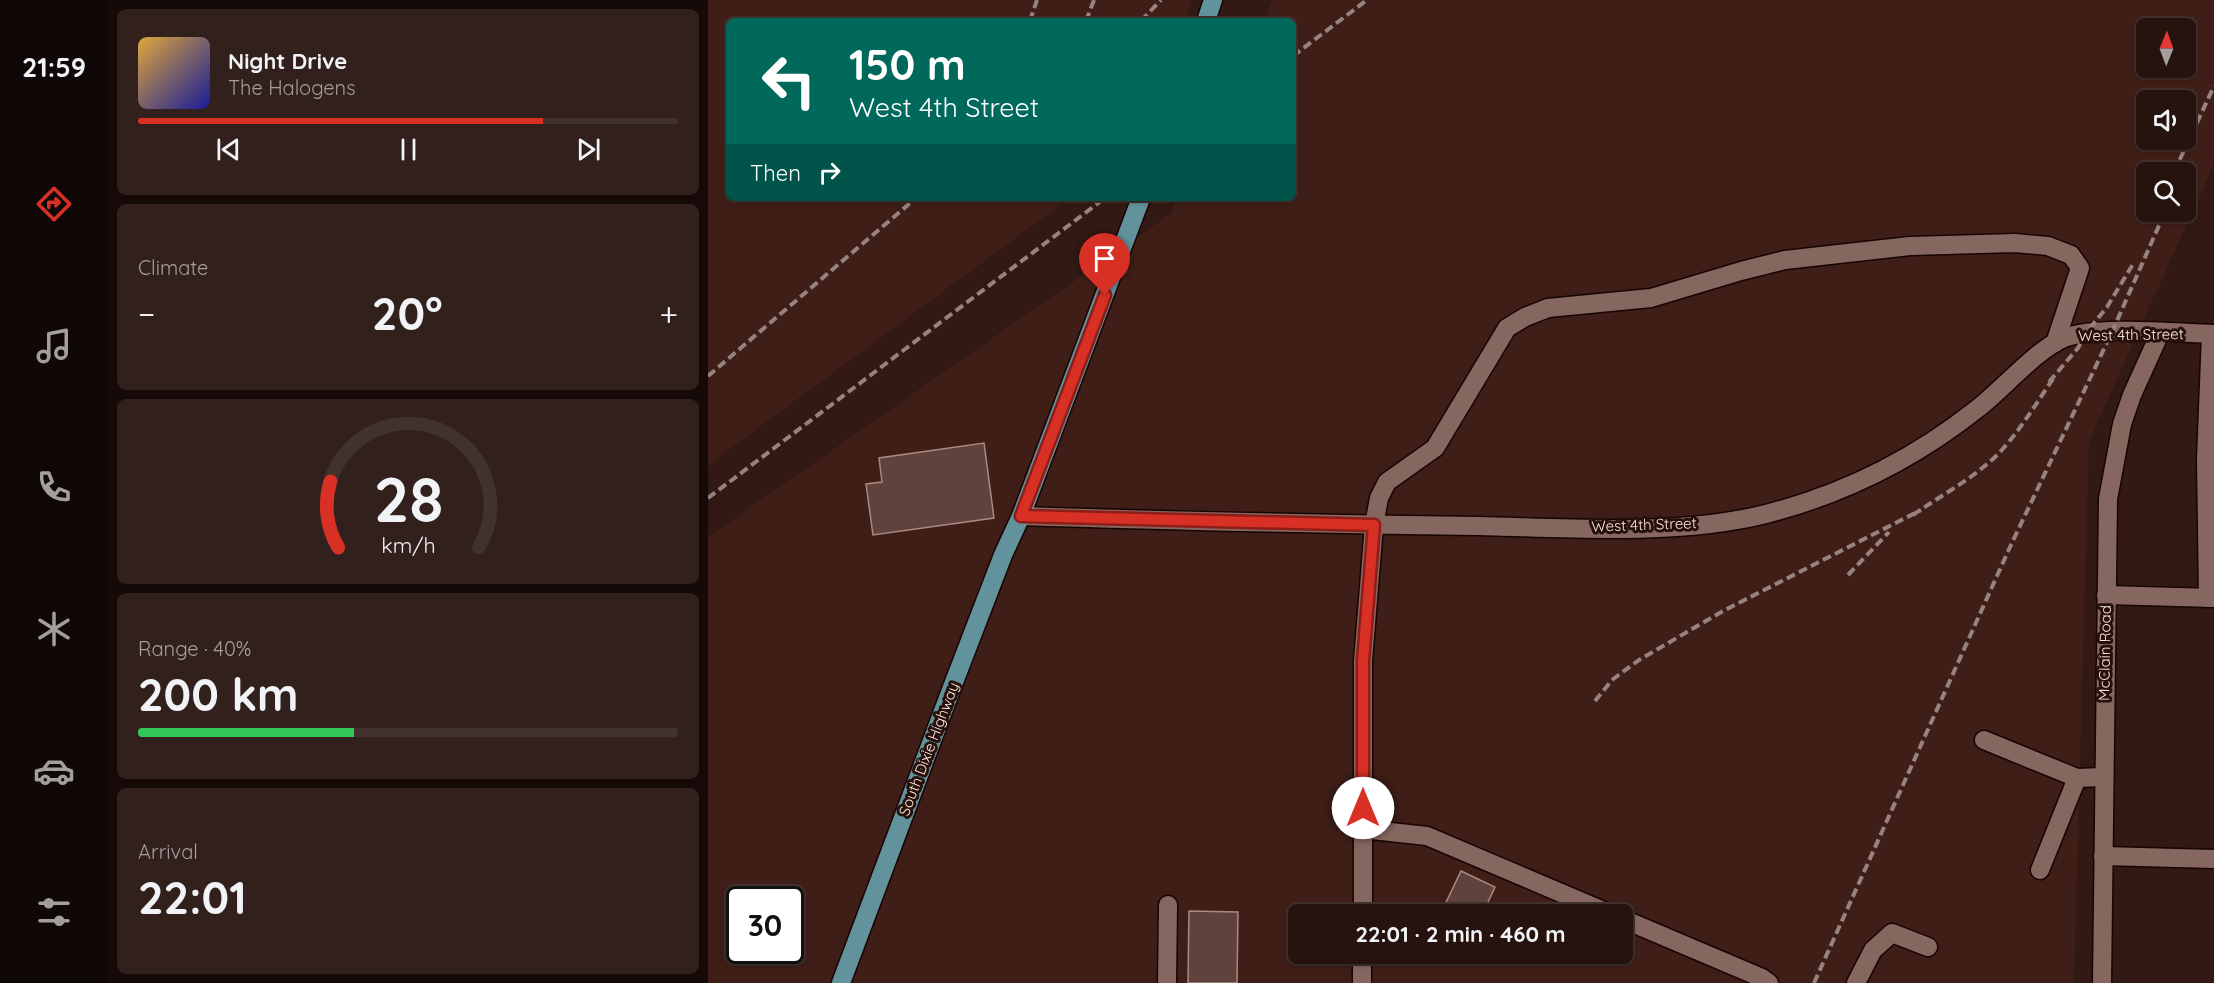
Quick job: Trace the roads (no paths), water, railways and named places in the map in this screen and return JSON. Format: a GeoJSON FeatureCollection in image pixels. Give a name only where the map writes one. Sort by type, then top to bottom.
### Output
{"type":"FeatureCollection","features":[{"type":"Feature","properties":{"kind":"main road"},"geometry":{"type":"LineString","coordinates":[[1207,18],[1213,0]]}},
{"type":"Feature","properties":{"kind":"main road","name":"South Dixie Highway"},"geometry":{"type":"LineString","coordinates":[[841,983],[1140,201]]}},
{"type":"Feature","properties":{"kind":"street"},"geometry":{"type":"LineString","coordinates":[[1362,904],[1363,661],[1378,498],[1387,482],[1435,448],[1507,328],[1525,317],[1548,308],[1651,298],[1741,270],[1785,260],[1910,246],[2015,243],[2048,246],[2071,255],[2080,268],[2055,342]]}},
{"type":"Feature","properties":{"kind":"street","name":"West 4th Street"},"geometry":{"type":"LineString","coordinates":[[1021,516],[1374,525],[1650,527],[1690,525],[1763,514],[1830,495],[1908,457],[1950,431],[2055,342],[2067,337],[2086,333],[2212,334]]}},
{"type":"Feature","properties":{"kind":"street","name":"McClain Road"},"geometry":{"type":"LineString","coordinates":[[2102,983],[2108,499],[2116,445],[2132,395],[2160,333]]}},
{"type":"Feature","properties":{"kind":"street"},"geometry":{"type":"LineString","coordinates":[[2106,595],[2211,598],[2206,459],[2212,334]]}},
{"type":"Feature","properties":{"kind":"street"},"geometry":{"type":"LineString","coordinates":[[1984,740],[2077,778],[2103,777]]}},
{"type":"Feature","properties":{"kind":"street"},"geometry":{"type":"LineString","coordinates":[[2040,870],[2077,778]]}},
{"type":"Feature","properties":{"kind":"street"},"geometry":{"type":"LineString","coordinates":[[1363,829],[1427,836],[1587,904]]}},
{"type":"Feature","properties":{"kind":"street"},"geometry":{"type":"LineString","coordinates":[[2103,856],[2214,859]]}},
{"type":"Feature","properties":{"kind":"street"},"geometry":{"type":"LineString","coordinates":[[1167,983],[1168,905]]}},
{"type":"Feature","properties":{"kind":"street"},"geometry":{"type":"LineString","coordinates":[[1633,923],[1769,983]]}},
{"type":"Feature","properties":{"kind":"street"},"geometry":{"type":"LineString","coordinates":[[1856,983],[1873,950],[1892,933],[1928,947]]}},
{"type":"Feature","properties":{"kind":"street"},"geometry":{"type":"LineString","coordinates":[[1362,964],[1362,983]]}},
{"type":"Feature","properties":{"kind":"railway"},"geometry":{"type":"LineString","coordinates":[[1031,18],[1037,0]]}},
{"type":"Feature","properties":{"kind":"railway"},"geometry":{"type":"LineString","coordinates":[[1087,18],[1094,0]]}},
{"type":"Feature","properties":{"kind":"railway"},"geometry":{"type":"LineString","coordinates":[[1144,18],[1161,0]]}},
{"type":"Feature","properties":{"kind":"railway"},"geometry":{"type":"LineString","coordinates":[[1296,54],[1367,0]]}},
{"type":"Feature","properties":{"kind":"railway"},"geometry":{"type":"LineString","coordinates":[[2179,162],[2214,86]]}},
{"type":"Feature","properties":{"kind":"railway"},"geometry":{"type":"LineString","coordinates":[[708,376],[912,201]]}},
{"type":"Feature","properties":{"kind":"railway"},"geometry":{"type":"LineString","coordinates":[[708,498],[1101,201]]}},
{"type":"Feature","properties":{"kind":"railway"},"geometry":{"type":"LineString","coordinates":[[1814,983],[2010,547],[2112,332],[2161,222]]}},
{"type":"Feature","properties":{"kind":"railway"},"geometry":{"type":"LineString","coordinates":[[2049,382],[2078,348],[2086,333],[2107,307],[2133,264]]}},
{"type":"Feature","properties":{"kind":"railway"},"geometry":{"type":"LineString","coordinates":[[1913,515],[1965,481],[1994,458],[2019,429],[2055,376]]}},
{"type":"Feature","properties":{"kind":"railway"},"geometry":{"type":"LineString","coordinates":[[1595,701],[1612,680],[1639,660],[1723,611],[1921,510]]}},
{"type":"Feature","properties":{"kind":"railway"},"geometry":{"type":"LineString","coordinates":[[1848,575],[1889,532]]}}]}
